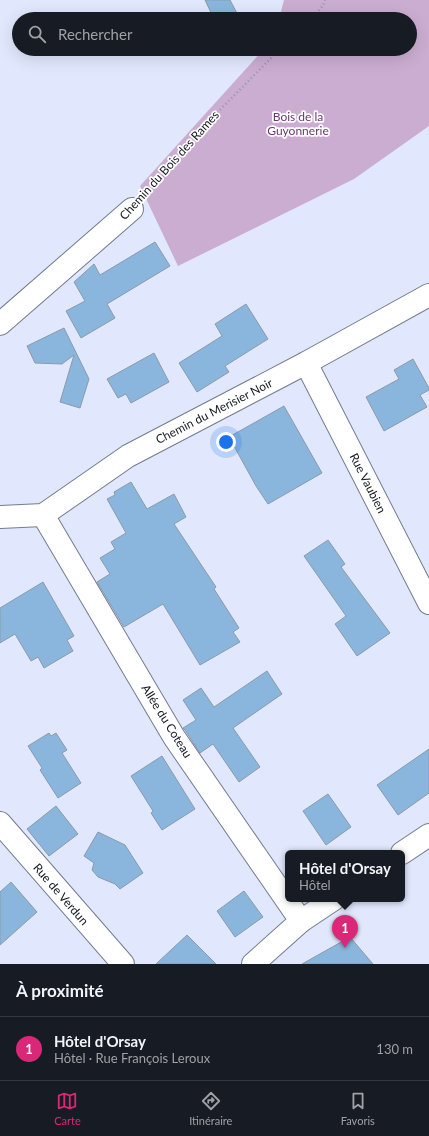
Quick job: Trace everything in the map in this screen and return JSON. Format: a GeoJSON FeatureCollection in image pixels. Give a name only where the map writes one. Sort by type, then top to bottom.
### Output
{"type":"FeatureCollection","features":[{"type":"Feature","properties":{"kind":"street","name":"Chemin du Bois des Rames"},"geometry":{"type":"LineString","coordinates":[[0,324],[132,209]]}},
{"type":"Feature","properties":{"kind":"street","name":"Chemin du Merisier Noir"},"geometry":{"type":"LineString","coordinates":[[43,515],[128,456],[306,363],[429,295]]}},
{"type":"Feature","properties":{"kind":"street","name":"Rue Vaubien"},"geometry":{"type":"LineString","coordinates":[[306,363],[429,603]]}},
{"type":"Feature","properties":{"kind":"street"},"geometry":{"type":"LineString","coordinates":[[0,517],[43,515]]}},
{"type":"Feature","properties":{"kind":"street","name":"Allée du Coteau"},"geometry":{"type":"LineString","coordinates":[[43,515],[174,737],[285,898]]}},
{"type":"Feature","properties":{"kind":"street","name":"Rue de Verdun"},"geometry":{"type":"LineString","coordinates":[[0,823],[122,964]]}},
{"type":"Feature","properties":{"kind":"street"},"geometry":{"type":"LineString","coordinates":[[405,851],[429,835]]}},
{"type":"Feature","properties":{"kind":"street","name":"Allée du Coteau"},"geometry":{"type":"LineString","coordinates":[[288,902],[301,921]]}},
{"type":"Feature","properties":{"kind":"street"},"geometry":{"type":"LineString","coordinates":[[253,964],[301,921],[330,902]]}},
{"type":"Feature","properties":{"kind":"path"},"geometry":{"type":"LineString","coordinates":[[317,12],[323,6],[325,0]]}},
{"type":"Feature","properties":{"kind":"path","name":"Chemin du Bois des Rames"},"geometry":{"type":"LineString","coordinates":[[132,209],[184,152],[208,122],[273,56]]}},
{"type":"Feature","properties":{"kind":"green space","name":"Bois de la Guyonnerie"},"geometry":{"type":"Polygon","coordinates":[[[284,0],[429,0],[429,126],[354,179],[178,266],[140,186],[258,56],[417,56],[417,12],[281,12],[284,0]]]}},
{"type":"Feature","properties":{"kind":"building"},"geometry":{"type":"Polygon","coordinates":[[[205,0],[230,0],[236,12],[211,12],[205,0]]]}},
{"type":"Feature","properties":{"kind":"building"},"geometry":{"type":"Polygon","coordinates":[[[155,242],[170,266],[107,304],[115,318],[81,338],[66,311],[85,301],[74,282],[94,264],[100,275],[155,242]]]}},
{"type":"Feature","properties":{"kind":"building"},"geometry":{"type":"Polygon","coordinates":[[[246,304],[268,339],[225,366],[229,372],[197,392],[179,363],[222,336],[215,324],[246,304]]]}},
{"type":"Feature","properties":{"kind":"building"},"geometry":{"type":"Polygon","coordinates":[[[64,328],[89,379],[80,408],[60,402],[74,355],[62,364],[35,363],[27,346],[64,328]]]}},
{"type":"Feature","properties":{"kind":"building"},"geometry":{"type":"Polygon","coordinates":[[[154,353],[169,382],[131,403],[126,394],[118,398],[107,379],[154,353]]]}},
{"type":"Feature","properties":{"kind":"building"},"geometry":{"type":"Polygon","coordinates":[[[413,359],[429,388],[429,390],[420,395],[427,407],[384,431],[366,397],[399,379],[394,370],[413,359]]]}},
{"type":"Feature","properties":{"kind":"building"},"geometry":{"type":"Polygon","coordinates":[[[284,406],[322,473],[268,504],[256,486],[229,437],[284,406]]]}},
{"type":"Feature","properties":{"kind":"building"},"geometry":{"type":"Polygon","coordinates":[[[131,482],[147,509],[174,494],[186,517],[174,524],[216,587],[214,589],[239,628],[233,632],[240,642],[200,665],[163,604],[124,627],[97,582],[110,574],[100,558],[115,549],[111,542],[126,533],[107,499],[115,495],[114,492],[131,482]]]}},
{"type":"Feature","properties":{"kind":"building"},"geometry":{"type":"Polygon","coordinates":[[[328,540],[345,564],[341,567],[390,633],[357,656],[335,624],[346,616],[304,556],[328,540]]]}},
{"type":"Feature","properties":{"kind":"building"},"geometry":{"type":"Polygon","coordinates":[[[43,582],[74,636],[67,640],[73,651],[44,668],[38,657],[31,661],[15,634],[0,643],[0,608],[43,582]]]}},
{"type":"Feature","properties":{"kind":"building"},"geometry":{"type":"Polygon","coordinates":[[[267,671],[282,694],[233,728],[260,767],[239,782],[213,744],[200,753],[183,728],[196,720],[183,700],[201,688],[214,707],[267,671]]]}},
{"type":"Feature","properties":{"kind":"building"},"geometry":{"type":"Polygon","coordinates":[[[49,733],[51,736],[56,733],[67,750],[62,753],[81,783],[58,798],[40,770],[42,768],[28,746],[49,733]]]}},
{"type":"Feature","properties":{"kind":"building"},"geometry":{"type":"Polygon","coordinates":[[[429,749],[429,793],[398,815],[377,785],[429,749]]]}},
{"type":"Feature","properties":{"kind":"building"},"geometry":{"type":"Polygon","coordinates":[[[162,756],[195,809],[162,830],[151,813],[153,811],[131,776],[162,756]]]}},
{"type":"Feature","properties":{"kind":"building"},"geometry":{"type":"Polygon","coordinates":[[[328,794],[351,827],[326,845],[303,811],[328,794]]]}},
{"type":"Feature","properties":{"kind":"building"},"geometry":{"type":"Polygon","coordinates":[[[56,806],[78,834],[49,856],[27,829],[56,806]]]}},
{"type":"Feature","properties":{"kind":"building"},"geometry":{"type":"Polygon","coordinates":[[[98,832],[125,845],[143,873],[120,889],[115,884],[98,877],[92,870],[94,863],[84,856],[98,832]]]}},
{"type":"Feature","properties":{"kind":"building"},"geometry":{"type":"Polygon","coordinates":[[[11,882],[37,912],[0,945],[0,892],[11,882]]]}},
{"type":"Feature","properties":{"kind":"building"},"geometry":{"type":"Polygon","coordinates":[[[244,891],[263,917],[235,937],[217,911],[244,891]]]}},
{"type":"Feature","properties":{"kind":"building"},"geometry":{"type":"Polygon","coordinates":[[[187,935],[216,964],[156,964],[187,935]]]}},
{"type":"Feature","properties":{"kind":"building"},"geometry":{"type":"Polygon","coordinates":[[[350,937],[373,964],[302,964],[350,937]]]}},
{"type":"Feature","properties":{"kind":"place","name":"Hôtel d'Orsay"},"geometry":{"type":"Point","coordinates":[345,948]}}]}
